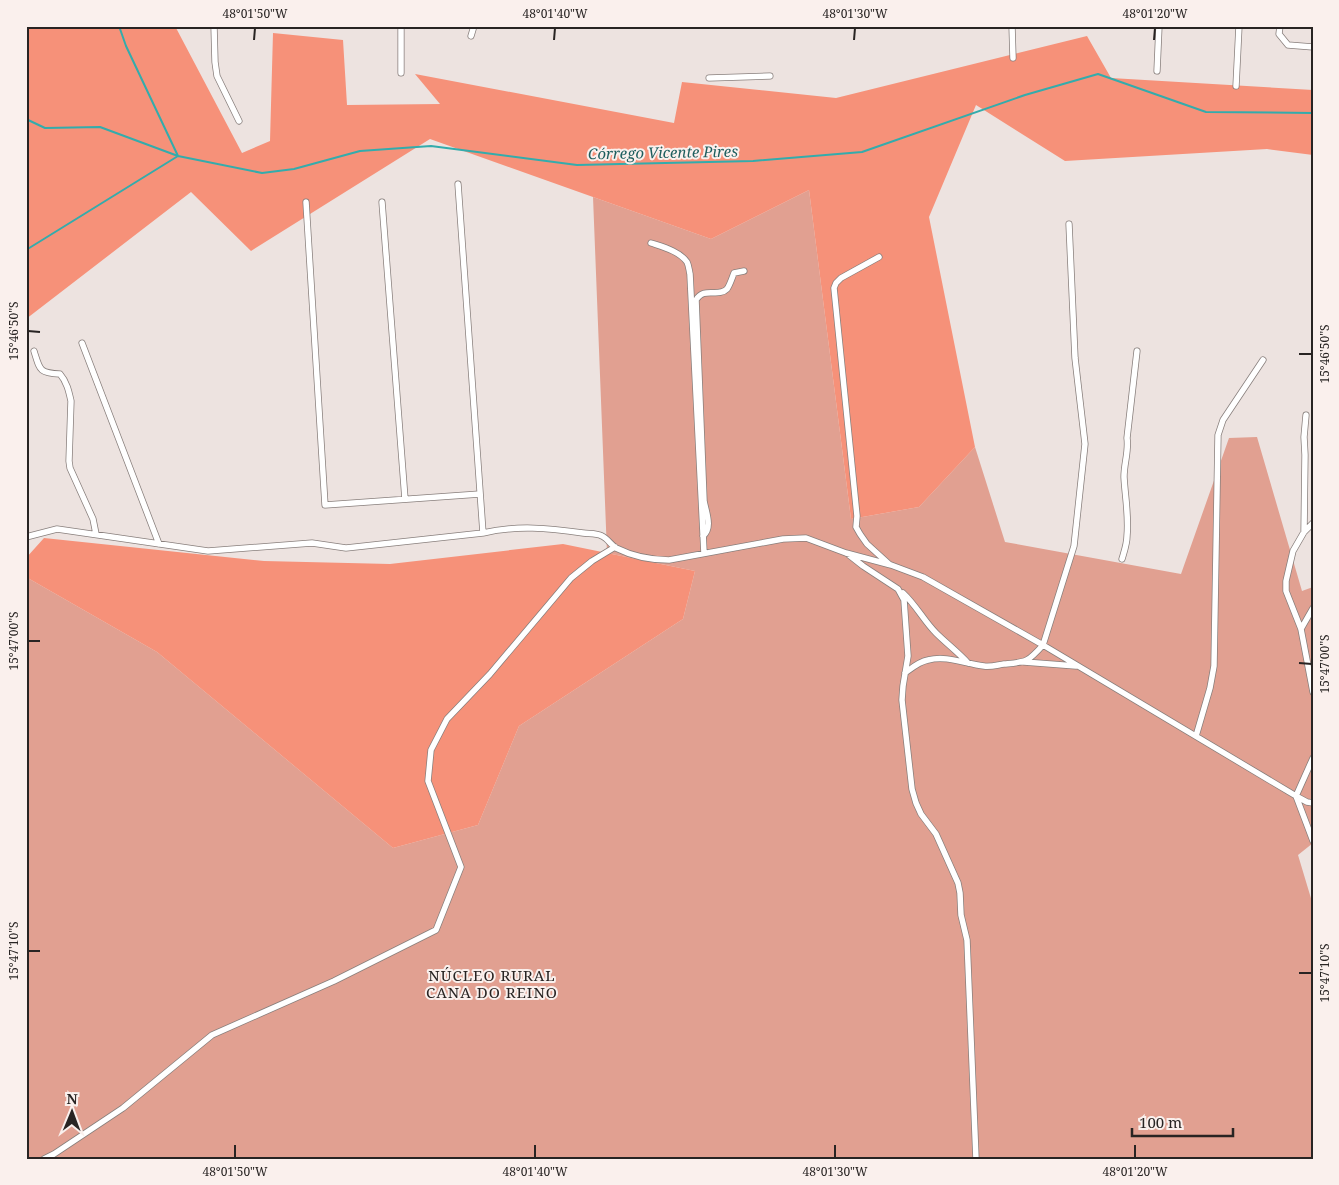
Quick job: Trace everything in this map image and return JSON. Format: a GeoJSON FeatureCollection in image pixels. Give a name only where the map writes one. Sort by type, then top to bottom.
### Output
{"type":"FeatureCollection","features":[{"type":"Feature","properties":{"kind":"street"},"geometry":{"type":"LineString","coordinates":[[214,26],[217,76],[239,121]]}},
{"type":"Feature","properties":{"kind":"street"},"geometry":{"type":"LineString","coordinates":[[401,26],[401,73]]}},
{"type":"Feature","properties":{"kind":"street"},"geometry":{"type":"LineString","coordinates":[[471,36],[474,26]]}},
{"type":"Feature","properties":{"kind":"street"},"geometry":{"type":"LineString","coordinates":[[1012,26],[1013,58]]}},
{"type":"Feature","properties":{"kind":"street"},"geometry":{"type":"LineString","coordinates":[[1157,71],[1159,26]]}},
{"type":"Feature","properties":{"kind":"street"},"geometry":{"type":"LineString","coordinates":[[1236,86],[1239,26]]}},
{"type":"Feature","properties":{"kind":"street"},"geometry":{"type":"LineString","coordinates":[[1280,26],[1279,34],[1288,45],[1313,47]]}},
{"type":"Feature","properties":{"kind":"street"},"geometry":{"type":"LineString","coordinates":[[709,78],[770,76]]}},
{"type":"Feature","properties":{"kind":"street"},"geometry":{"type":"LineString","coordinates":[[458,184],[483,533]]}},
{"type":"Feature","properties":{"kind":"street"},"geometry":{"type":"LineString","coordinates":[[306,202],[325,505],[480,494]]}},
{"type":"Feature","properties":{"kind":"street"},"geometry":{"type":"LineString","coordinates":[[382,202],[405,499]]}},
{"type":"Feature","properties":{"kind":"street"},"geometry":{"type":"LineString","coordinates":[[1024,662],[1032,658],[1043,646],[1074,546],[1085,444],[1075,358],[1069,224]]}},
{"type":"Feature","properties":{"kind":"street"},"geometry":{"type":"LineString","coordinates":[[651,243],[680,256],[688,264],[690,274],[704,554]]}},
{"type":"Feature","properties":{"kind":"street"},"geometry":{"type":"LineString","coordinates":[[879,256],[841,278],[836,282],[834,288],[857,516],[856,527],[867,544],[891,565]]}},
{"type":"Feature","properties":{"kind":"street"},"geometry":{"type":"LineString","coordinates":[[703,536],[707,533],[709,524],[704,501],[696,300],[699,295],[704,293],[724,291],[728,288],[734,273],[744,271]]}},
{"type":"Feature","properties":{"kind":"street"},"geometry":{"type":"LineString","coordinates":[[82,343],[159,544]]}},
{"type":"Feature","properties":{"kind":"street"},"geometry":{"type":"LineString","coordinates":[[34,351],[42,371],[60,374],[69,392],[71,401],[70,468],[93,519],[96,534]]}},
{"type":"Feature","properties":{"kind":"street"},"geometry":{"type":"LineString","coordinates":[[1122,559],[1128,526],[1124,477],[1125,461],[1137,352]]}},
{"type":"Feature","properties":{"kind":"street"},"geometry":{"type":"LineString","coordinates":[[1196,736],[1210,688],[1214,666],[1218,435],[1223,420],[1264,360]]}},
{"type":"Feature","properties":{"kind":"street"},"geometry":{"type":"LineString","coordinates":[[1304,532],[1304,436],[1306,415]]}},
{"type":"Feature","properties":{"kind":"street"},"geometry":{"type":"LineString","coordinates":[[1313,523],[1304,532],[1293,551],[1286,581],[1286,591],[1301,629],[1313,692]]}},
{"type":"Feature","properties":{"kind":"street"},"geometry":{"type":"LineString","coordinates":[[26,537],[57,528],[208,551],[312,543],[346,548],[483,533],[501,529],[532,528],[556,529],[602,536],[615,547],[656,560],[668,560],[783,539],[806,538],[846,553],[891,565],[923,577],[1296,796],[1308,802],[1313,802]]}},
{"type":"Feature","properties":{"kind":"street"},"geometry":{"type":"LineString","coordinates":[[44,1159],[123,1108],[212,1036],[334,981],[436,930],[461,867],[428,781],[431,750],[447,719],[490,674],[571,578],[592,561],[615,547]]}},
{"type":"Feature","properties":{"kind":"street"},"geometry":{"type":"LineString","coordinates":[[846,553],[898,588],[913,603],[922,618],[937,634],[968,662]]}},
{"type":"Feature","properties":{"kind":"street"},"geometry":{"type":"LineString","coordinates":[[898,588],[904,600],[906,623],[908,656],[902,700],[912,789],[921,814],[936,834],[958,883],[961,916],[967,940],[976,1159]]}},
{"type":"Feature","properties":{"kind":"street"},"geometry":{"type":"LineString","coordinates":[[1301,629],[1313,608]]}},
{"type":"Feature","properties":{"kind":"street"},"geometry":{"type":"LineString","coordinates":[[905,674],[918,663],[927,660],[952,659],[986,666],[1024,662],[1077,666]]}},
{"type":"Feature","properties":{"kind":"street"},"geometry":{"type":"LineString","coordinates":[[1313,758],[1296,796],[1313,841]]}},
{"type":"Feature","properties":{"kind":"shaded area"},"geometry":{"type":"Polygon","coordinates":[[[26,26],[175,26],[242,153],[270,141],[273,33],[343,40],[347,105],[440,104],[415,74],[674,123],[682,82],[836,98],[1087,36],[1111,78],[1313,90],[1313,155],[1267,149],[1065,161],[976,105],[929,217],[975,447],[919,507],[851,519],[809,190],[711,239],[430,139],[251,251],[191,192],[26,319],[26,26]]]}},
{"type":"Feature","properties":{"kind":"shaded area"},"geometry":{"type":"Polygon","coordinates":[[[809,190],[851,519],[919,507],[975,447],[1005,542],[1181,574],[1229,438],[1257,437],[1302,591],[1313,587],[1313,843],[1298,855],[1313,905],[1313,1159],[26,1159],[26,577],[157,652],[393,848],[478,825],[519,726],[683,619],[695,571],[607,553],[593,197],[711,239],[809,190]]]}},
{"type":"Feature","properties":{"kind":"shaded area"},"geometry":{"type":"Polygon","coordinates":[[[44,538],[264,561],[390,564],[563,544],[695,571],[683,619],[519,726],[478,825],[393,848],[157,652],[26,577],[26,558],[44,538]]]}},
{"type":"Feature","properties":{"kind":"waterway"},"geometry":{"type":"LineString","coordinates":[[119,26],[126,46],[178,156]]}},
{"type":"Feature","properties":{"kind":"waterway","name":"Córrego Vicente Pires"},"geometry":{"type":"LineString","coordinates":[[26,250],[178,156],[262,173],[294,169],[360,151],[431,146],[577,165],[753,161],[862,152],[1025,95],[1098,74],[1206,112],[1313,113]]}},
{"type":"Feature","properties":{"kind":"waterway"},"geometry":{"type":"LineString","coordinates":[[26,119],[45,128],[100,127],[178,156]]}},
{"type":"Feature","properties":{"kind":"district","name":"NÚCLEO RURAL CANA DO REINO"},"geometry":{"type":"Point","coordinates":[492,984]}}]}
